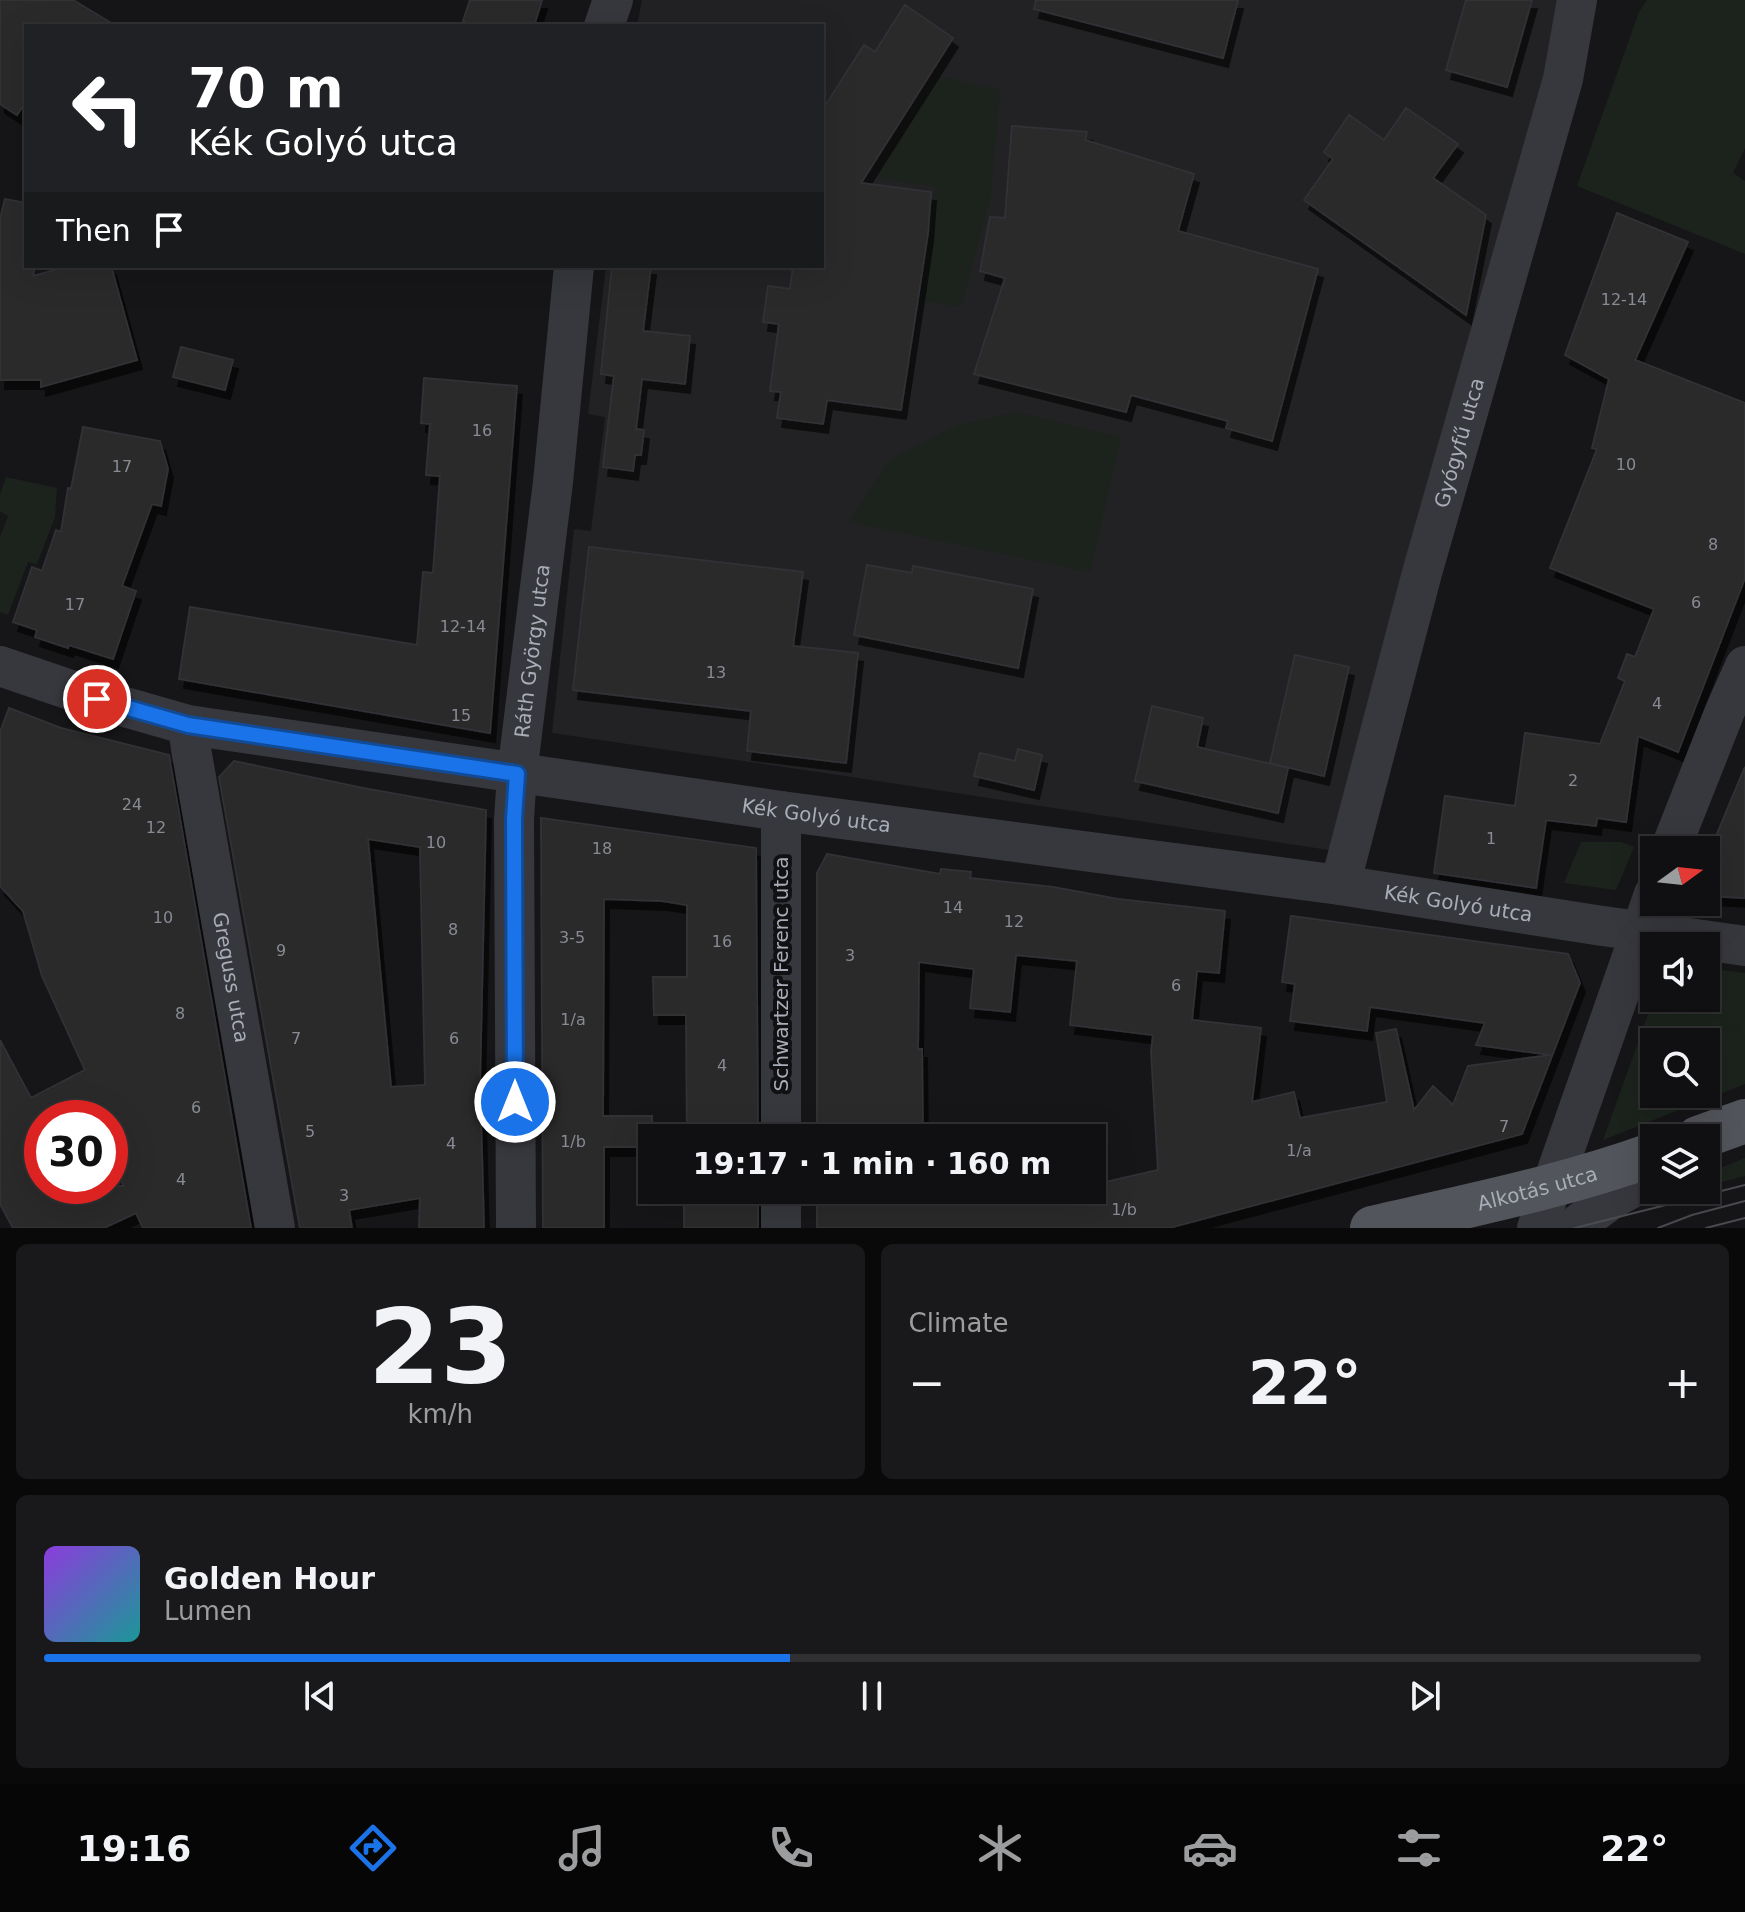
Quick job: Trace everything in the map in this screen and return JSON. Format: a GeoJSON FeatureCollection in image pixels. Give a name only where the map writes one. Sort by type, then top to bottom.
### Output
{"type":"FeatureCollection","features":[{"type":"Feature","properties":{"kind":"main road"},"geometry":{"type":"LineString","coordinates":[[1720,1131],[1745,1123]]}},
{"type":"Feature","properties":{"kind":"main road","name":"Alkotás utca"},"geometry":{"type":"LineString","coordinates":[[1372,1228],[1553,1184],[1640,1159]]}},
{"type":"Feature","properties":{"kind":"street"},"geometry":{"type":"LineString","coordinates":[[605,24],[613,0]]}},
{"type":"Feature","properties":{"kind":"street","name":"Gyógyfű utca"},"geometry":{"type":"LineString","coordinates":[[1340,885],[1422,573],[1563,79],[1577,0]]}},
{"type":"Feature","properties":{"kind":"street","name":"Ráth György utca"},"geometry":{"type":"LineString","coordinates":[[516,1228],[514,819],[553,482],[574,268]]}},
{"type":"Feature","properties":{"kind":"street","name":"Kék Golyó utca"},"geometry":{"type":"LineString","coordinates":[[0,666],[97,699],[188,725],[781,811],[1340,885],[1641,932]]}},
{"type":"Feature","properties":{"kind":"street"},"geometry":{"type":"LineString","coordinates":[[1676,836],[1745,666]]}},
{"type":"Feature","properties":{"kind":"street","name":"Greguss utca"},"geometry":{"type":"LineString","coordinates":[[188,725],[275,1228]]}},
{"type":"Feature","properties":{"kind":"street","name":"Schwartzer Ferenc utca"},"geometry":{"type":"LineString","coordinates":[[781,811],[781,1124]]}},
{"type":"Feature","properties":{"kind":"street"},"geometry":{"type":"LineString","coordinates":[[1641,932],[1646,916]]}},
{"type":"Feature","properties":{"kind":"street"},"geometry":{"type":"LineString","coordinates":[[1537,1228],[1640,935]]}},
{"type":"Feature","properties":{"kind":"street","name":"Kék Golyó utca"},"geometry":{"type":"LineString","coordinates":[[1720,943],[1745,946]]}},
{"type":"Feature","properties":{"kind":"street"},"geometry":{"type":"LineString","coordinates":[[1720,1138],[1745,1123]]}},
{"type":"Feature","properties":{"kind":"street"},"geometry":{"type":"LineString","coordinates":[[1573,1228],[1610,1200],[1640,1184]]}},
{"type":"Feature","properties":{"kind":"street"},"geometry":{"type":"LineString","coordinates":[[781,1204],[781,1228]]}},
{"type":"Feature","properties":{"kind":"shaded area"},"geometry":{"type":"Polygon","coordinates":[[[642,0],[1562,0],[1518,198],[1335,851],[552,733],[574,529],[591,531],[605,417],[588,414],[606,268],[824,268],[824,24],[637,24],[642,0]]]}},
{"type":"Feature","properties":{"kind":"shaded area"},"geometry":{"type":"Polygon","coordinates":[[[1647,0],[1745,0],[1745,148],[1733,173],[1745,181],[1745,254],[1577,186],[1639,12],[1647,0]]]}},
{"type":"Feature","properties":{"kind":"shaded area"},"geometry":{"type":"Polygon","coordinates":[[[940,76],[1000,90],[991,196],[961,307],[920,300],[935,187],[877,178],[940,76]]]}},
{"type":"Feature","properties":{"kind":"shaded area"},"geometry":{"type":"Polygon","coordinates":[[[1016,412],[1121,437],[1090,572],[849,522],[889,460],[958,425],[1016,412]]]}},
{"type":"Feature","properties":{"kind":"shaded area"},"geometry":{"type":"Polygon","coordinates":[[[6,477],[57,488],[55,517],[37,564],[28,562],[8,615],[0,612],[0,537],[8,516],[0,511],[0,495],[6,477]]]}},
{"type":"Feature","properties":{"kind":"shaded area"},"geometry":{"type":"Polygon","coordinates":[[[1581,842],[1621,842],[1634,847],[1616,890],[1564,883],[1581,842]]]}},
{"type":"Feature","properties":{"kind":"shaded area"},"geometry":{"type":"Polygon","coordinates":[[[1720,970],[1745,973],[1745,1084],[1720,1094],[1720,1028],[1643,1028],[1649,1012],[1720,1012],[1720,970]]]}},
{"type":"Feature","properties":{"kind":"shaded area"},"geometry":{"type":"Polygon","coordinates":[[[1640,1037],[1640,1108],[1684,1108],[1603,1140],[1640,1037]]]}},
{"type":"Feature","properties":{"kind":"shaded area"},"geometry":{"type":"Polygon","coordinates":[[[1745,1158],[1745,1176],[1720,1182],[1720,1168],[1745,1158]]]}},
{"type":"Feature","properties":{"kind":"building"},"geometry":{"type":"Polygon","coordinates":[[[0,0],[73,0],[113,24],[24,24],[24,104],[17,115],[0,104],[0,0]]]}},
{"type":"Feature","properties":{"kind":"building"},"geometry":{"type":"Polygon","coordinates":[[[470,0],[542,0],[535,24],[472,24],[463,21],[470,0]]]}},
{"type":"Feature","properties":{"kind":"building"},"geometry":{"type":"Polygon","coordinates":[[[1036,0],[1238,0],[1223,58],[1034,9],[1036,0]]]}},
{"type":"Feature","properties":{"kind":"building"},"geometry":{"type":"Polygon","coordinates":[[[1466,0],[1532,0],[1507,87],[1446,70],[1466,0]]]}},
{"type":"Feature","properties":{"kind":"building"},"geometry":{"type":"Polygon","coordinates":[[[905,5],[953,38],[861,183],[931,192],[928,233],[901,410],[827,400],[823,424],[777,418],[781,392],[770,391],[779,324],[763,322],[768,286],[790,289],[793,268],[824,268],[824,108],[864,45],[875,52],[905,5]]]}},
{"type":"Feature","properties":{"kind":"building"},"geometry":{"type":"Polygon","coordinates":[[[1406,108],[1458,144],[1433,178],[1486,215],[1466,315],[1304,200],[1333,159],[1324,152],[1349,115],[1384,140],[1406,108]]]}},
{"type":"Feature","properties":{"kind":"building"},"geometry":{"type":"Polygon","coordinates":[[[1012,126],[1087,132],[1085,140],[1194,174],[1178,231],[1318,269],[1272,441],[1226,428],[1228,421],[1131,395],[1126,412],[974,374],[1005,278],[980,271],[990,217],[1005,218],[1012,126]]]}},
{"type":"Feature","properties":{"kind":"building"},"geometry":{"type":"Polygon","coordinates":[[[5,199],[24,203],[24,268],[35,268],[33,276],[62,268],[112,268],[137,360],[41,387],[41,380],[0,380],[0,219],[5,199]]]}},
{"type":"Feature","properties":{"kind":"building"},"geometry":{"type":"Polygon","coordinates":[[[1617,213],[1688,242],[1635,360],[1745,403],[1745,578],[1678,752],[1638,736],[1626,822],[1597,818],[1596,826],[1546,820],[1536,888],[1434,873],[1445,796],[1515,806],[1525,733],[1600,744],[1625,681],[1618,678],[1627,654],[1635,657],[1654,609],[1550,568],[1597,449],[1592,448],[1609,379],[1565,355],[1617,213]]]}},
{"type":"Feature","properties":{"kind":"building"},"geometry":{"type":"Polygon","coordinates":[[[612,268],[651,268],[643,331],[690,336],[685,384],[642,379],[636,429],[644,430],[641,455],[635,455],[633,471],[603,467],[614,376],[601,374],[612,268]]]}},
{"type":"Feature","properties":{"kind":"building"},"geometry":{"type":"Polygon","coordinates":[[[181,347],[233,360],[225,390],[173,377],[181,347]]]}},
{"type":"Feature","properties":{"kind":"building"},"geometry":{"type":"Polygon","coordinates":[[[424,378],[517,386],[490,733],[179,679],[190,607],[417,645],[423,572],[433,573],[440,476],[426,475],[430,424],[421,423],[424,378]]]}},
{"type":"Feature","properties":{"kind":"building"},"geometry":{"type":"Polygon","coordinates":[[[83,427],[160,441],[168,469],[161,506],[152,504],[122,586],[136,591],[113,659],[35,637],[37,630],[13,622],[32,567],[42,571],[56,530],[61,532],[83,427]]]}},
{"type":"Feature","properties":{"kind":"building"},"geometry":{"type":"Polygon","coordinates":[[[589,547],[803,572],[793,646],[858,653],[846,763],[747,751],[751,711],[573,690],[589,547]]]}},
{"type":"Feature","properties":{"kind":"building"},"geometry":{"type":"Polygon","coordinates":[[[867,565],[912,573],[913,566],[1033,589],[1018,668],[854,635],[867,565]]]}},
{"type":"Feature","properties":{"kind":"building"},"geometry":{"type":"Polygon","coordinates":[[[1295,655],[1349,667],[1324,776],[1270,763],[1295,655]]]}},
{"type":"Feature","properties":{"kind":"building"},"geometry":{"type":"Polygon","coordinates":[[[1152,706],[1203,718],[1197,747],[1288,768],[1278,813],[1135,781],[1152,706]]]}},
{"type":"Feature","properties":{"kind":"building"},"geometry":{"type":"Polygon","coordinates":[[[9,708],[61,728],[169,755],[251,1228],[143,1228],[136,1213],[104,1228],[13,1228],[0,1204],[0,1040],[31,1098],[85,1070],[42,976],[23,911],[0,886],[0,732],[9,708]]]}},
{"type":"Feature","properties":{"kind":"building"},"geometry":{"type":"Polygon","coordinates":[[[1018,749],[1042,755],[1034,790],[974,776],[980,753],[1015,761],[1018,749]]]}},
{"type":"Feature","properties":{"kind":"building"},"geometry":{"type":"Polygon","coordinates":[[[234,761],[486,810],[480,1081],[484,1228],[419,1228],[420,1198],[349,1210],[352,1228],[300,1228],[219,777],[234,761]],[[368,839],[391,1087],[425,1085],[420,847],[368,839]]]}},
{"type":"Feature","properties":{"kind":"building"},"geometry":{"type":"Polygon","coordinates":[[[1745,767],[1745,898],[1720,897],[1720,836],[1716,836],[1745,767]]]}},
{"type":"Feature","properties":{"kind":"building"},"geometry":{"type":"Polygon","coordinates":[[[541,818],[756,848],[758,1124],[687,1124],[686,1015],[654,1015],[653,977],[687,977],[687,905],[604,899],[603,1116],[652,1116],[652,1124],[638,1124],[638,1147],[604,1147],[604,1228],[543,1228],[541,818]]]}},
{"type":"Feature","properties":{"kind":"building"},"geometry":{"type":"Polygon","coordinates":[[[827,854],[940,874],[941,869],[971,872],[970,878],[1225,911],[1219,973],[1197,971],[1192,1020],[1261,1028],[1252,1102],[1294,1092],[1300,1118],[1387,1102],[1376,1033],[1396,1029],[1414,1110],[1433,1086],[1453,1105],[1468,1066],[1551,1055],[1476,1045],[1485,1023],[1370,1007],[1367,1031],[1290,1021],[1295,984],[1282,982],[1291,916],[1568,954],[1580,983],[1522,1134],[1169,1228],[817,1228],[817,1204],[1106,1204],[1106,1182],[1158,1170],[1151,1051],[1153,1035],[1070,1025],[1077,961],[1016,955],[1010,1012],[970,1008],[974,969],[919,962],[918,1049],[922,1049],[923,1124],[817,1124],[817,873],[827,854]]]}},
{"type":"Feature","properties":{"kind":"building"},"geometry":{"type":"Polygon","coordinates":[[[684,1204],[758,1204],[758,1228],[684,1228],[684,1204]]]}},
{"type":"Feature","properties":{"kind":"tram line"},"geometry":{"type":"LineString","coordinates":[[1575,1228],[1745,1185]]}},
{"type":"Feature","properties":{"kind":"tram line"},"geometry":{"type":"LineString","coordinates":[[1658,1228],[1745,1201]]}},
{"type":"Feature","properties":{"kind":"tram line"},"geometry":{"type":"LineString","coordinates":[[1706,1228],[1745,1218]]}},
{"type":"Feature","properties":{"kind":"route"},"geometry":{"type":"LineString","coordinates":[[97,699],[188,725],[517,774],[514,819],[515,1102]]}}]}
